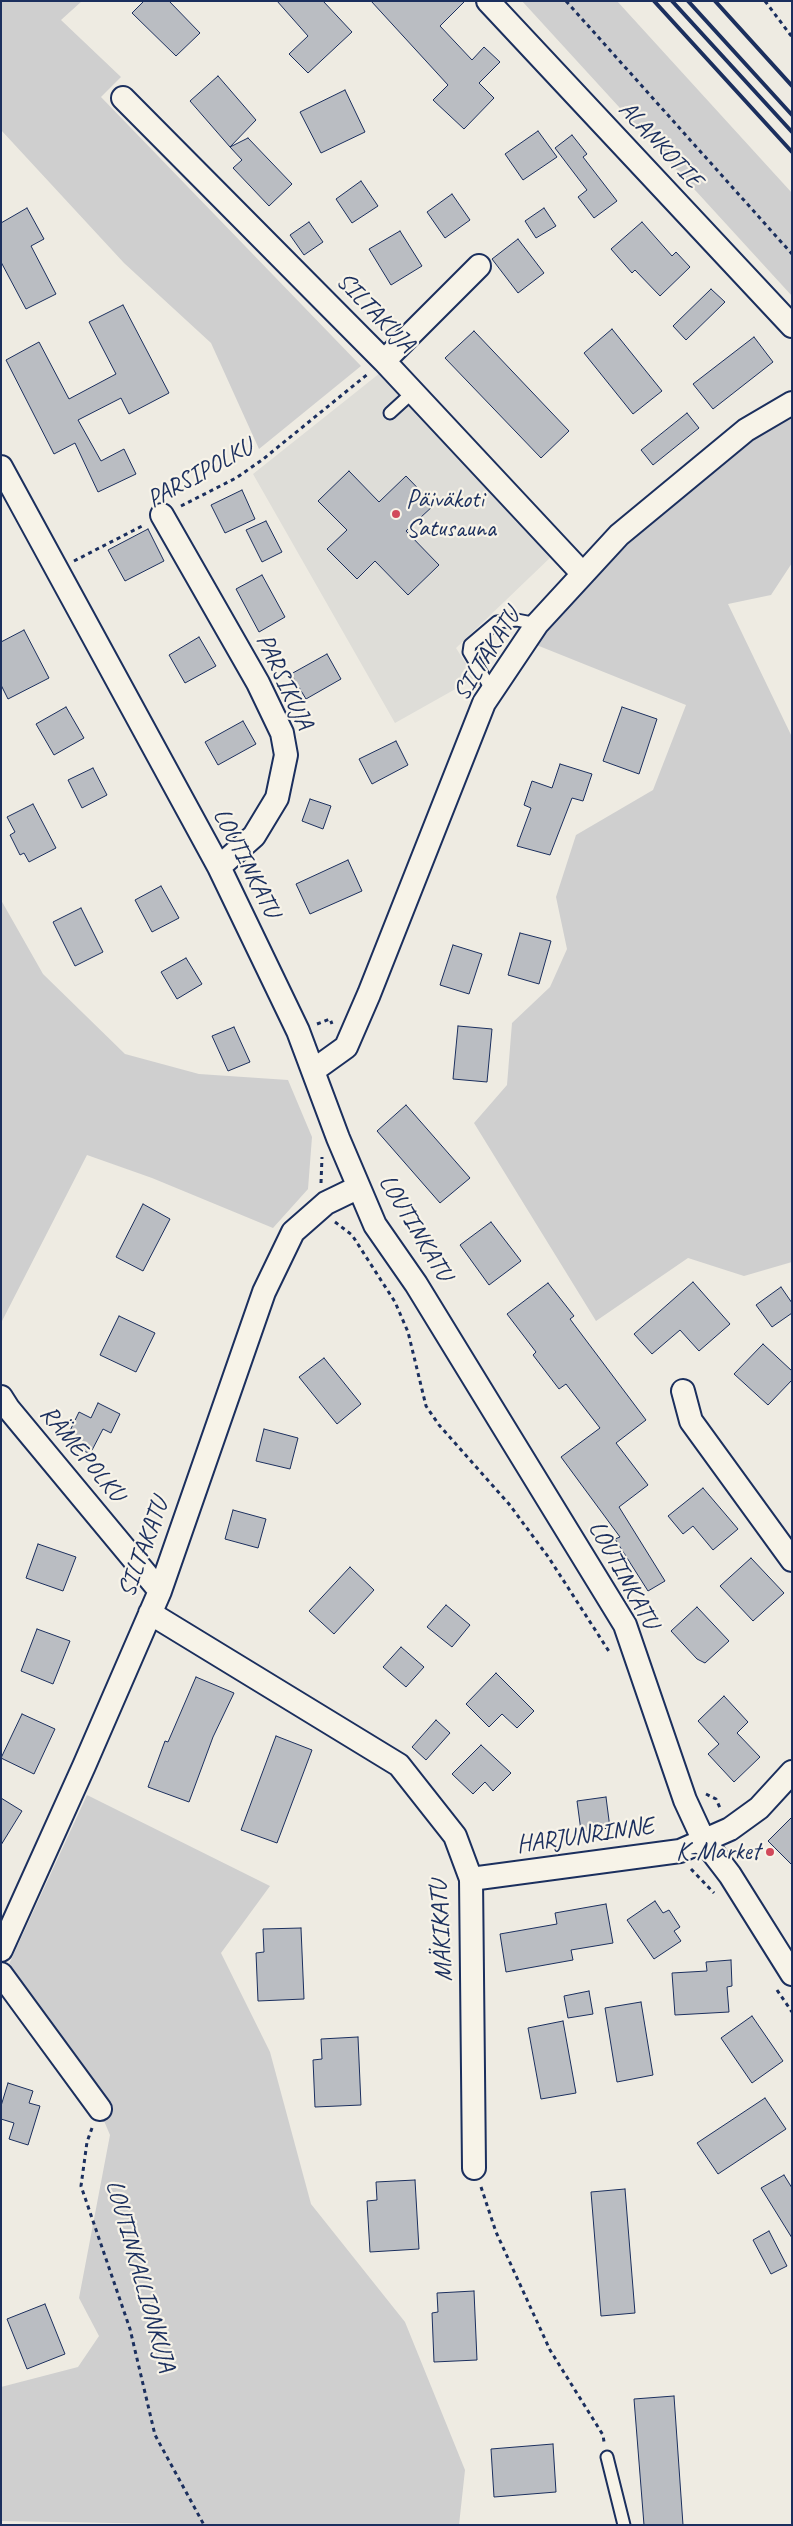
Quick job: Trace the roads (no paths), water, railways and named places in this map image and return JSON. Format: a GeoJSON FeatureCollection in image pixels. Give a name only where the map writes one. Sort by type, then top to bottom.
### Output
{"type":"FeatureCollection","features":[{"type":"Feature","properties":{"kind":"street","name":"ALANKOTIE"},"geometry":{"type":"LineString","coordinates":[[488,1],[792,326]]}},
{"type":"Feature","properties":{"kind":"street","name":"SILTAKUJA"},"geometry":{"type":"LineString","coordinates":[[123,98],[384,361],[582,572]]}},
{"type":"Feature","properties":{"kind":"street"},"geometry":{"type":"LineString","coordinates":[[384,361],[479,266]]}},
{"type":"Feature","properties":{"kind":"street","name":"SILTAKATU"},"geometry":{"type":"LineString","coordinates":[[314,1070],[346,1047],[492,689],[537,624],[582,572],[619,535],[746,430],[792,403]]}},
{"type":"Feature","properties":{"kind":"street","name":"LOUTINKATU"},"geometry":{"type":"LineString","coordinates":[[1,467],[219,867],[298,1031],[357,1188],[387,1246],[416,1284],[625,1625],[685,1800],[704,1841],[730,1876],[792,1974]]}},
{"type":"Feature","properties":{"kind":"street","name":"PARSIKUJA"},"geometry":{"type":"LineString","coordinates":[[162,516],[258,683],[282,733],[286,755],[277,798],[264,821],[254,836],[219,867]]}},
{"type":"Feature","properties":{"kind":"street","name":"SILTAKATU"},"geometry":{"type":"LineString","coordinates":[[1,1950],[160,1591],[264,1292],[293,1232],[326,1203],[357,1188]]}},
{"type":"Feature","properties":{"kind":"street"},"geometry":{"type":"LineString","coordinates":[[683,1391],[691,1421],[792,1560]]}},
{"type":"Feature","properties":{"kind":"street","name":"RÄMEPOLKU"},"geometry":{"type":"LineString","coordinates":[[1,1397],[8,1408],[160,1591]]}},
{"type":"Feature","properties":{"kind":"street","name":"MÄKIKATU"},"geometry":{"type":"LineString","coordinates":[[150,1612],[399,1765],[455,1836],[471,1879],[474,2168]]}},
{"type":"Feature","properties":{"kind":"street","name":"HARJUNRINNE"},"geometry":{"type":"LineString","coordinates":[[471,1879],[680,1851],[730,1829],[759,1808],[792,1772]]}},
{"type":"Feature","properties":{"kind":"street"},"geometry":{"type":"LineString","coordinates":[[1,1974],[100,2109]]}},
{"type":"Feature","properties":{"kind":"lane"},"geometry":{"type":"LineString","coordinates":[[390,413],[413,392]]}},
{"type":"Feature","properties":{"kind":"lane"},"geometry":{"type":"LineString","coordinates":[[492,689],[469,652],[470,645],[497,622],[517,620],[537,624]]}},
{"type":"Feature","properties":{"kind":"lane"},"geometry":{"type":"LineString","coordinates":[[607,2457],[624,2525]]}},
{"type":"Feature","properties":{"kind":"railway"},"geometry":{"type":"LineString","coordinates":[[654,1],[792,152]]}},
{"type":"Feature","properties":{"kind":"railway"},"geometry":{"type":"LineString","coordinates":[[672,1],[792,132]]}},
{"type":"Feature","properties":{"kind":"railway"},"geometry":{"type":"LineString","coordinates":[[688,1],[792,115]]}},
{"type":"Feature","properties":{"kind":"railway"},"geometry":{"type":"LineString","coordinates":[[715,1],[792,86]]}},
{"type":"Feature","properties":{"kind":"place","name":"Päiväkoti Satusauna"},"geometry":{"type":"Point","coordinates":[396,514]}},
{"type":"Feature","properties":{"kind":"place","name":"K-Market"},"geometry":{"type":"Point","coordinates":[770,1852]}}]}
